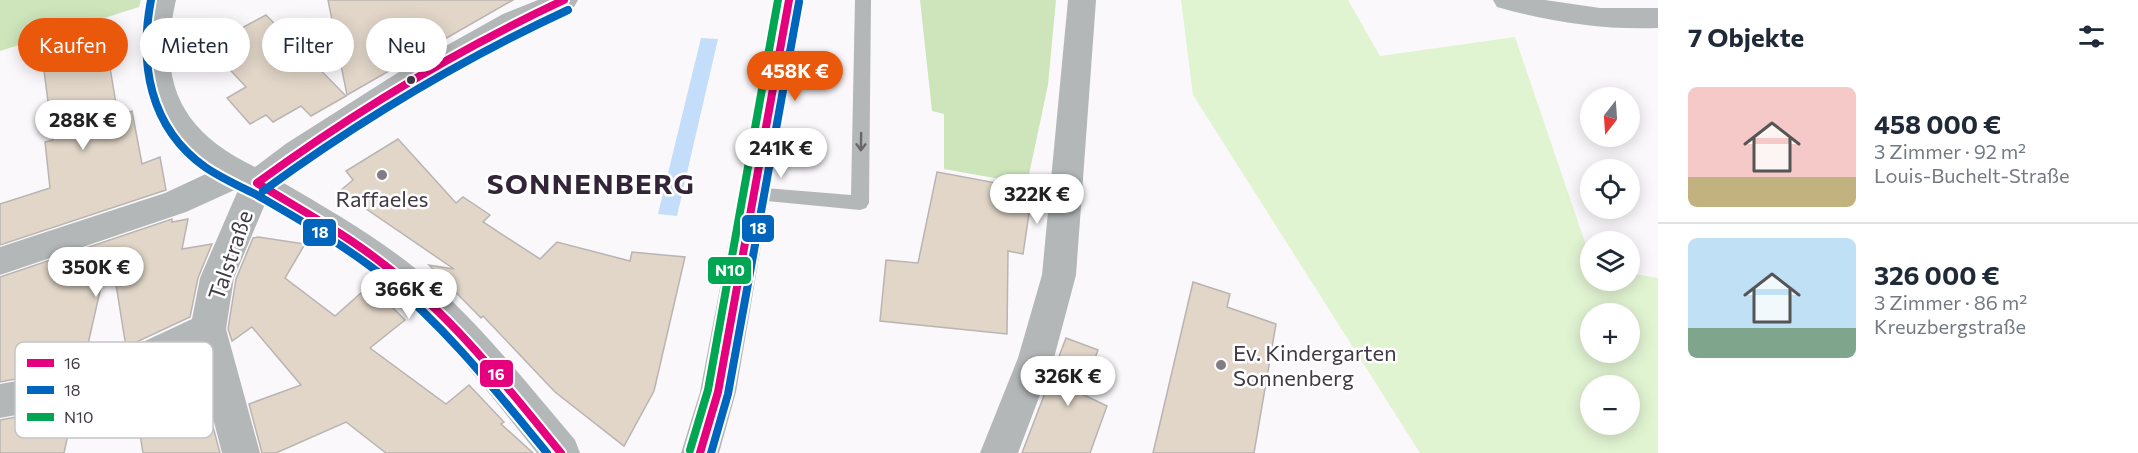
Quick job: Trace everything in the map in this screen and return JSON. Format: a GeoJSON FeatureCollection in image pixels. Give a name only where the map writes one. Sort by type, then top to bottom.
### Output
{"type":"FeatureCollection","features":[{"type":"Feature","properties":{"kind":"main road"},"geometry":{"type":"LineString","coordinates":[[700,453],[718,392],[789,0]]}},
{"type":"Feature","properties":{"kind":"street"},"geometry":{"type":"LineString","coordinates":[[162,0],[155,66],[166,108],[179,129],[197,147],[352,242],[405,280],[452,324],[561,453]]}},
{"type":"Feature","properties":{"kind":"street"},"geometry":{"type":"LineString","coordinates":[[0,261],[247,178],[298,152],[410,80],[513,21],[564,0]]}},
{"type":"Feature","properties":{"kind":"street"},"geometry":{"type":"LineString","coordinates":[[999,453],[1036,358],[1059,275],[1082,0]]}},
{"type":"Feature","properties":{"kind":"street"},"geometry":{"type":"LineString","coordinates":[[1507,0],[1571,15],[1624,20],[1658,18]]}},
{"type":"Feature","properties":{"kind":"street"},"geometry":{"type":"LineString","coordinates":[[1646,0],[1658,10]]}},
{"type":"Feature","properties":{"kind":"street","name":"Talstraße"},"geometry":{"type":"LineString","coordinates":[[211,342],[208,329],[217,279],[247,178]]}},
{"type":"Feature","properties":{"kind":"street","name":"Talstraße"},"geometry":{"type":"LineString","coordinates":[[180,342],[208,329]]}},
{"type":"Feature","properties":{"kind":"street","name":"Talstraße"},"geometry":{"type":"LineString","coordinates":[[213,348],[241,453]]}},
{"type":"Feature","properties":{"kind":"street","name":"Talstraße"},"geometry":{"type":"LineString","coordinates":[[0,401],[15,398]]}},
{"type":"Feature","properties":{"kind":"lane"},"geometry":{"type":"LineString","coordinates":[[753,194],[860,203],[863,0]]}},
{"type":"Feature","properties":{"kind":"green space"},"geometry":{"type":"Polygon","coordinates":[[[0,0],[141,0],[139,7],[104,18],[18,18],[18,45],[0,51],[0,0]]]}},
{"type":"Feature","properties":{"kind":"green space"},"geometry":{"type":"Polygon","coordinates":[[[920,0],[1056,0],[1048,85],[1027,184],[944,169],[944,114],[932,111],[920,0]]]}},
{"type":"Feature","properties":{"kind":"green space"},"geometry":{"type":"Polygon","coordinates":[[[1181,0],[1348,0],[1380,56],[1515,37],[1581,231],[1580,291],[1640,291],[1640,275],[1658,278],[1658,453],[1420,453],[1193,95],[1181,0]]]}},
{"type":"Feature","properties":{"kind":"water"},"geometry":{"type":"Polygon","coordinates":[[[701,38],[718,39],[677,216],[658,214],[701,38]]]}},
{"type":"Feature","properties":{"kind":"building"},"geometry":{"type":"Polygon","coordinates":[[[328,0],[513,0],[447,38],[447,18],[366,18],[366,72],[387,72],[347,95],[342,72],[354,72],[354,18],[332,18],[328,0]]]}},
{"type":"Feature","properties":{"kind":"building"},"geometry":{"type":"Polygon","coordinates":[[[266,15],[269,18],[262,18],[262,72],[322,72],[346,96],[311,116],[301,106],[273,122],[266,115],[250,124],[227,98],[246,87],[232,72],[250,72],[250,24],[266,15]]]}},
{"type":"Feature","properties":{"kind":"building"},"geometry":{"type":"Polygon","coordinates":[[[44,72],[111,72],[118,116],[132,111],[142,164],[160,157],[166,190],[0,245],[0,204],[50,188],[45,142],[53,140],[44,72]]]}},
{"type":"Feature","properties":{"kind":"building"},"geometry":{"type":"Polygon","coordinates":[[[398,139],[456,203],[463,197],[490,215],[483,222],[540,259],[557,242],[630,261],[632,252],[685,257],[654,391],[624,446],[555,392],[483,316],[481,318],[429,265],[454,269],[340,191],[353,180],[346,171],[398,139]]]}},
{"type":"Feature","properties":{"kind":"building"},"geometry":{"type":"Polygon","coordinates":[[[937,172],[1007,185],[1004,203],[1030,207],[1023,254],[1008,251],[1007,334],[880,321],[886,260],[918,263],[937,172]]]}},
{"type":"Feature","properties":{"kind":"building"},"geometry":{"type":"Polygon","coordinates":[[[172,219],[172,222],[188,219],[182,249],[212,244],[198,278],[190,317],[137,342],[125,342],[110,247],[88,342],[15,342],[15,379],[0,382],[0,277],[172,219]]]}},
{"type":"Feature","properties":{"kind":"building"},"geometry":{"type":"Polygon","coordinates":[[[253,238],[305,244],[285,278],[335,316],[370,285],[405,320],[370,348],[446,404],[469,385],[504,422],[501,424],[533,453],[386,453],[346,422],[276,453],[262,453],[249,404],[301,385],[252,327],[232,341],[228,329],[236,279],[253,238]]]}},
{"type":"Feature","properties":{"kind":"building","name":"Ev. Kindergarten Sonnenberg"},"geometry":{"type":"Polygon","coordinates":[[[1193,282],[1230,294],[1227,307],[1276,324],[1254,453],[1153,453],[1193,282]]]}},
{"type":"Feature","properties":{"kind":"building"},"geometry":{"type":"Polygon","coordinates":[[[1066,338],[1098,350],[1082,394],[1107,406],[1090,453],[1022,453],[1066,338]]]}},
{"type":"Feature","properties":{"kind":"building"},"geometry":{"type":"Polygon","coordinates":[[[15,417],[15,438],[67,438],[64,453],[0,453],[0,420],[15,417]]]}},
{"type":"Feature","properties":{"kind":"building"},"geometry":{"type":"Polygon","coordinates":[[[213,427],[220,453],[143,453],[141,438],[213,438],[213,427]]]}},
{"type":"Feature","properties":{"kind":"transit line","name":"18"},"geometry":{"type":"LineString","coordinates":[[151,0],[145,44],[150,88],[157,109],[180,146],[211,171],[337,243],[406,295],[470,360],[547,453]]}},
{"type":"Feature","properties":{"kind":"transit line","name":"16"},"geometry":{"type":"LineString","coordinates":[[561,453],[468,341],[427,300],[370,254],[257,183],[293,156],[405,83],[483,39],[564,0]]}},
{"type":"Feature","properties":{"kind":"transit line","name":"N10"},"geometry":{"type":"LineString","coordinates":[[690,450],[708,390],[778,0]]}},
{"type":"Feature","properties":{"kind":"transit line","name":"16"},"geometry":{"type":"LineString","coordinates":[[700,453],[718,392],[789,0]]}},
{"type":"Feature","properties":{"kind":"transit line","name":"18"},"geometry":{"type":"LineString","coordinates":[[711,453],[728,394],[799,2]]}},
{"type":"Feature","properties":{"kind":"transit line","name":"18"},"geometry":{"type":"LineString","coordinates":[[263,191],[336,139],[449,69],[568,10]]}},
{"type":"Feature","properties":{"kind":"place","name":"Raffaeles"},"geometry":{"type":"Point","coordinates":[382,175]}},
{"type":"Feature","properties":{"kind":"place","name":"Ev. Kindergarten Sonnenberg"},"geometry":{"type":"Point","coordinates":[1221,365]}},
{"type":"Feature","properties":{"kind":"district","name":"SONNENBERG"},"geometry":{"type":"Point","coordinates":[591,183]}}]}
